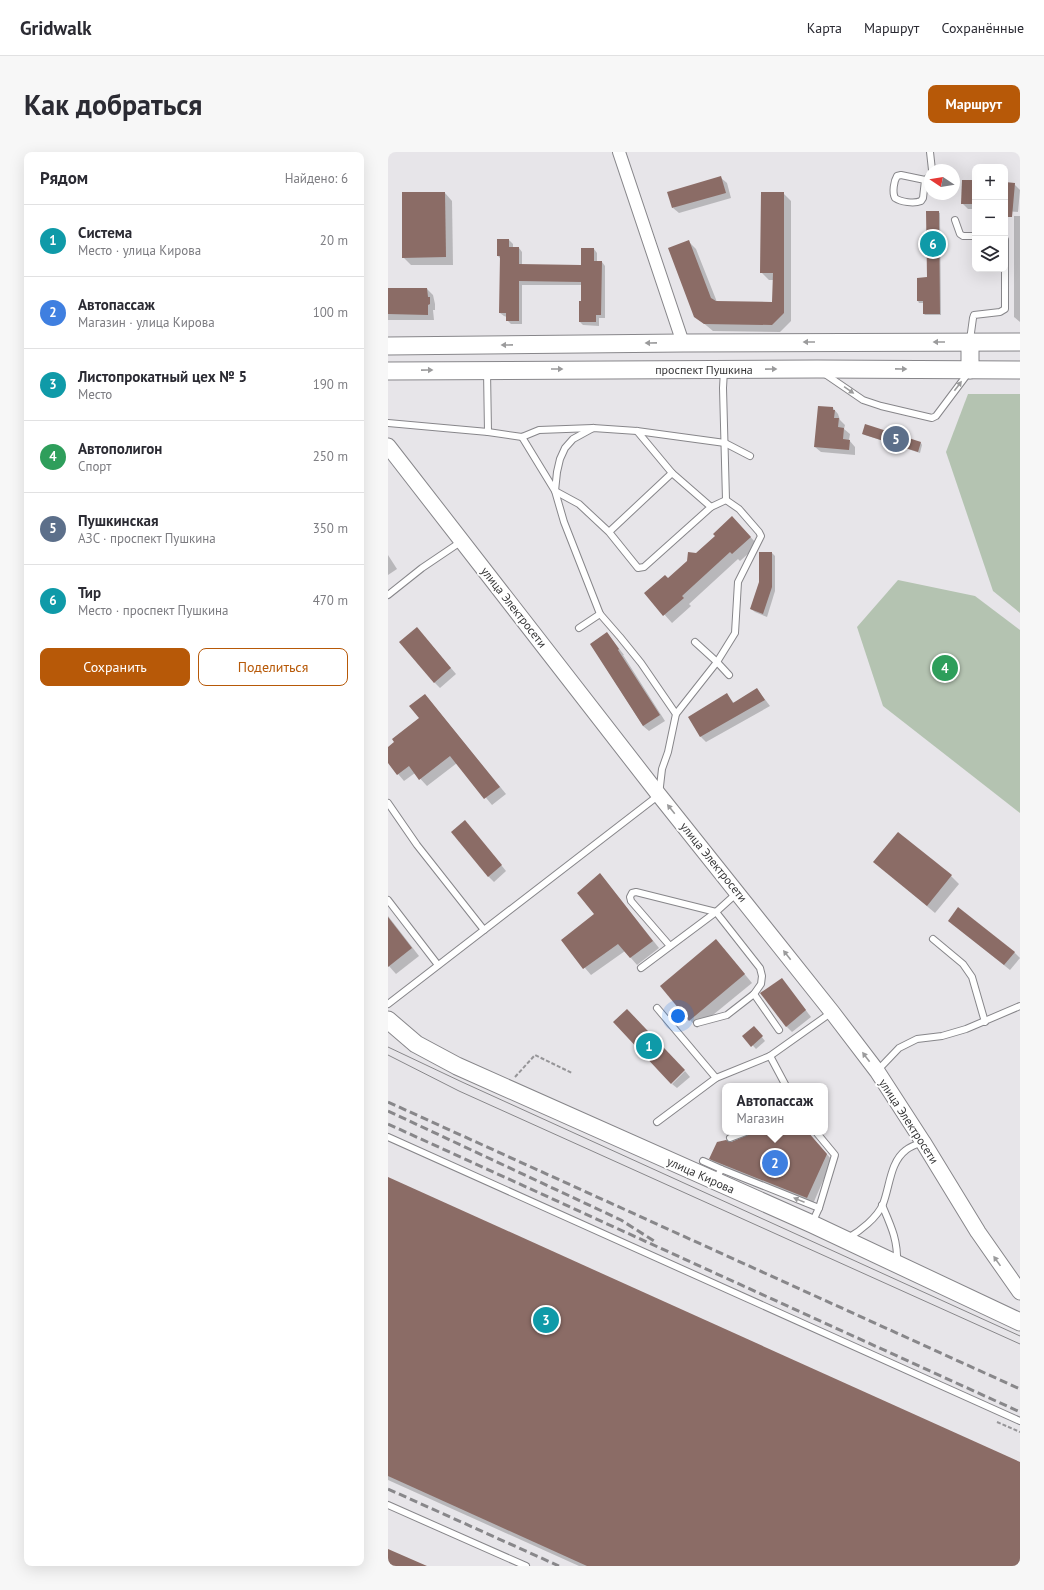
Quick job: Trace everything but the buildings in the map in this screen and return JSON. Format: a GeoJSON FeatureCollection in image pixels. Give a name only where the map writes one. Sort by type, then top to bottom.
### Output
{"type":"FeatureCollection","features":[{"type":"Feature","properties":{"kind":"main road"},"geometry":{"type":"LineString","coordinates":[[970,342],[970,370]]}},
{"type":"Feature","properties":{"kind":"main road"},"geometry":{"type":"LineString","coordinates":[[388,346],[1020,342]]}},
{"type":"Feature","properties":{"kind":"main road","name":"проспект Пушкина"},"geometry":{"type":"LineString","coordinates":[[388,371],[487,369],[1020,370]]}},
{"type":"Feature","properties":{"kind":"main road","name":"улица Кирова"},"geometry":{"type":"LineString","coordinates":[[388,1020],[416,1044],[438,1057],[718,1175],[812,1224],[1020,1322]]}},
{"type":"Feature","properties":{"kind":"street"},"geometry":{"type":"LineString","coordinates":[[619,152],[683,343]]}},
{"type":"Feature","properties":{"kind":"street","name":"улица Электросети"},"geometry":{"type":"LineString","coordinates":[[388,446],[659,795],[739,890],[877,1071],[923,1142],[978,1232],[1020,1292]]}},
{"type":"Feature","properties":{"kind":"lane"},"geometry":{"type":"LineString","coordinates":[[930,152],[931,164]]}},
{"type":"Feature","properties":{"kind":"lane"},"geometry":{"type":"LineString","coordinates":[[901,175],[927,178],[921,202],[898,200],[894,198],[893,194],[897,176],[901,175]]}},
{"type":"Feature","properties":{"kind":"lane"},"geometry":{"type":"LineString","coordinates":[[955,220],[960,234],[963,236],[972,236]]}},
{"type":"Feature","properties":{"kind":"lane"},"geometry":{"type":"LineString","coordinates":[[970,342],[974,314],[1000,312],[1005,309],[1005,272]]}},
{"type":"Feature","properties":{"kind":"lane"},"geometry":{"type":"LineString","coordinates":[[487,369],[488,432]]}},
{"type":"Feature","properties":{"kind":"lane"},"geometry":{"type":"LineString","coordinates":[[817,369],[863,400],[930,418],[936,416],[970,370]]}},
{"type":"Feature","properties":{"kind":"lane"},"geometry":{"type":"LineString","coordinates":[[724,370],[723,388],[726,500]]}},
{"type":"Feature","properties":{"kind":"lane"},"geometry":{"type":"LineString","coordinates":[[388,423],[488,432],[522,438],[539,430],[593,428],[637,431],[725,443],[750,456]]}},
{"type":"Feature","properties":{"kind":"lane"},"geometry":{"type":"LineString","coordinates":[[555,491],[560,459],[565,448],[573,439],[593,428]]}},
{"type":"Feature","properties":{"kind":"lane"},"geometry":{"type":"LineString","coordinates":[[637,431],[672,473],[711,507]]}},
{"type":"Feature","properties":{"kind":"lane"},"geometry":{"type":"LineString","coordinates":[[522,438],[555,491],[564,522],[600,614],[641,663],[676,714]]}},
{"type":"Feature","properties":{"kind":"lane"},"geometry":{"type":"LineString","coordinates":[[609,532],[672,473]]}},
{"type":"Feature","properties":{"kind":"lane"},"geometry":{"type":"LineString","coordinates":[[555,491],[579,504],[609,532],[637,567],[642,568],[711,507],[726,500]]}},
{"type":"Feature","properties":{"kind":"lane"},"geometry":{"type":"LineString","coordinates":[[388,1004],[659,795],[662,769],[668,752],[676,714],[717,662],[735,633],[738,582],[761,536],[739,509],[726,500]]}},
{"type":"Feature","properties":{"kind":"lane"},"geometry":{"type":"LineString","coordinates":[[388,595],[422,568],[462,541]]}},
{"type":"Feature","properties":{"kind":"lane"},"geometry":{"type":"LineString","coordinates":[[579,628],[600,614]]}},
{"type":"Feature","properties":{"kind":"lane"},"geometry":{"type":"LineString","coordinates":[[695,642],[729,675]]}},
{"type":"Feature","properties":{"kind":"lane"},"geometry":{"type":"LineString","coordinates":[[388,803],[418,845],[484,930]]}},
{"type":"Feature","properties":{"kind":"lane"},"geometry":{"type":"LineString","coordinates":[[641,968],[716,912],[739,890]]}},
{"type":"Feature","properties":{"kind":"lane"},"geometry":{"type":"LineString","coordinates":[[670,946],[631,901],[630,897],[632,893],[636,892],[716,912],[760,968],[762,976],[761,984],[754,994],[727,1015],[697,1023]]}},
{"type":"Feature","properties":{"kind":"lane"},"geometry":{"type":"LineString","coordinates":[[388,900],[438,965]]}},
{"type":"Feature","properties":{"kind":"lane"},"geometry":{"type":"LineString","coordinates":[[933,939],[963,964],[972,977],[984,1022]]}},
{"type":"Feature","properties":{"kind":"lane"},"geometry":{"type":"LineString","coordinates":[[754,994],[779,1030]]}},
{"type":"Feature","properties":{"kind":"lane"},"geometry":{"type":"LineString","coordinates":[[877,1071],[899,1048],[917,1039],[942,1036],[966,1029],[1020,1006]]}},
{"type":"Feature","properties":{"kind":"lane"},"geometry":{"type":"LineString","coordinates":[[657,1008],[716,1078]]}},
{"type":"Feature","properties":{"kind":"lane"},"geometry":{"type":"LineString","coordinates":[[658,1122],[716,1078],[770,1056],[832,1012]]}},
{"type":"Feature","properties":{"kind":"lane"},"geometry":{"type":"LineString","coordinates":[[770,1056],[784,1083]]}},
{"type":"Feature","properties":{"kind":"lane"},"geometry":{"type":"LineString","coordinates":[[730,1138],[738,1135]]}},
{"type":"Feature","properties":{"kind":"lane"},"geometry":{"type":"LineString","coordinates":[[812,1224],[819,1208],[835,1156],[818,1135]]}},
{"type":"Feature","properties":{"kind":"lane"},"geometry":{"type":"LineString","coordinates":[[388,1137],[1020,1421]]}},
{"type":"Feature","properties":{"kind":"lane"},"geometry":{"type":"LineString","coordinates":[[845,1240],[863,1229],[882,1205],[895,1165],[900,1156],[907,1149],[923,1142]]}},
{"type":"Feature","properties":{"kind":"lane"},"geometry":{"type":"LineString","coordinates":[[703,1160],[718,1175],[819,1208]]}},
{"type":"Feature","properties":{"kind":"lane"},"geometry":{"type":"LineString","coordinates":[[882,1205],[894,1232],[898,1249],[897,1264]]}},
{"type":"Feature","properties":{"kind":"lane"},"geometry":{"type":"LineString","coordinates":[[388,1504],[526,1566]]}},
{"type":"Feature","properties":{"kind":"path"},"geometry":{"type":"LineString","coordinates":[[513,1079],[535,1055],[572,1073]]}},
{"type":"Feature","properties":{"kind":"green space"},"geometry":{"type":"Polygon","coordinates":[[[968,394],[1020,394],[1020,613],[993,591],[946,452],[968,394]]]}},
{"type":"Feature","properties":{"kind":"green space"},"geometry":{"type":"Polygon","coordinates":[[[898,580],[975,596],[1020,630],[1020,813],[883,706],[857,627],[898,580]]]}},
{"type":"Feature","properties":{"kind":"tram line"},"geometry":{"type":"LineString","coordinates":[[388,1047],[1020,1336]]}},
{"type":"Feature","properties":{"kind":"tram line"},"geometry":{"type":"LineString","coordinates":[[388,1055],[459,1091],[1020,1344]]}},
{"type":"Feature","properties":{"kind":"railway"},"geometry":{"type":"LineString","coordinates":[[388,1102],[1020,1389]]}},
{"type":"Feature","properties":{"kind":"railway"},"geometry":{"type":"LineString","coordinates":[[388,1111],[621,1220],[654,1241]]}},
{"type":"Feature","properties":{"kind":"railway"},"geometry":{"type":"LineString","coordinates":[[388,1124],[1020,1412]]}},
{"type":"Feature","properties":{"kind":"railway"},"geometry":{"type":"LineString","coordinates":[[388,1489],[559,1566]]}},
{"type":"Feature","properties":{"kind":"place","name":"Тир"},"geometry":{"type":"Point","coordinates":[933,244]}},
{"type":"Feature","properties":{"kind":"place","name":"Пушкинская"},"geometry":{"type":"Point","coordinates":[896,439]}},
{"type":"Feature","properties":{"kind":"place","name":"Автополигон"},"geometry":{"type":"Point","coordinates":[945,668]}},
{"type":"Feature","properties":{"kind":"place","name":"Система"},"geometry":{"type":"Point","coordinates":[649,1046]}},
{"type":"Feature","properties":{"kind":"place","name":"Автопассаж"},"geometry":{"type":"Point","coordinates":[775,1163]}},
{"type":"Feature","properties":{"kind":"place","name":"Листопрокатный цех № 5"},"geometry":{"type":"Point","coordinates":[546,1320]}}]}
